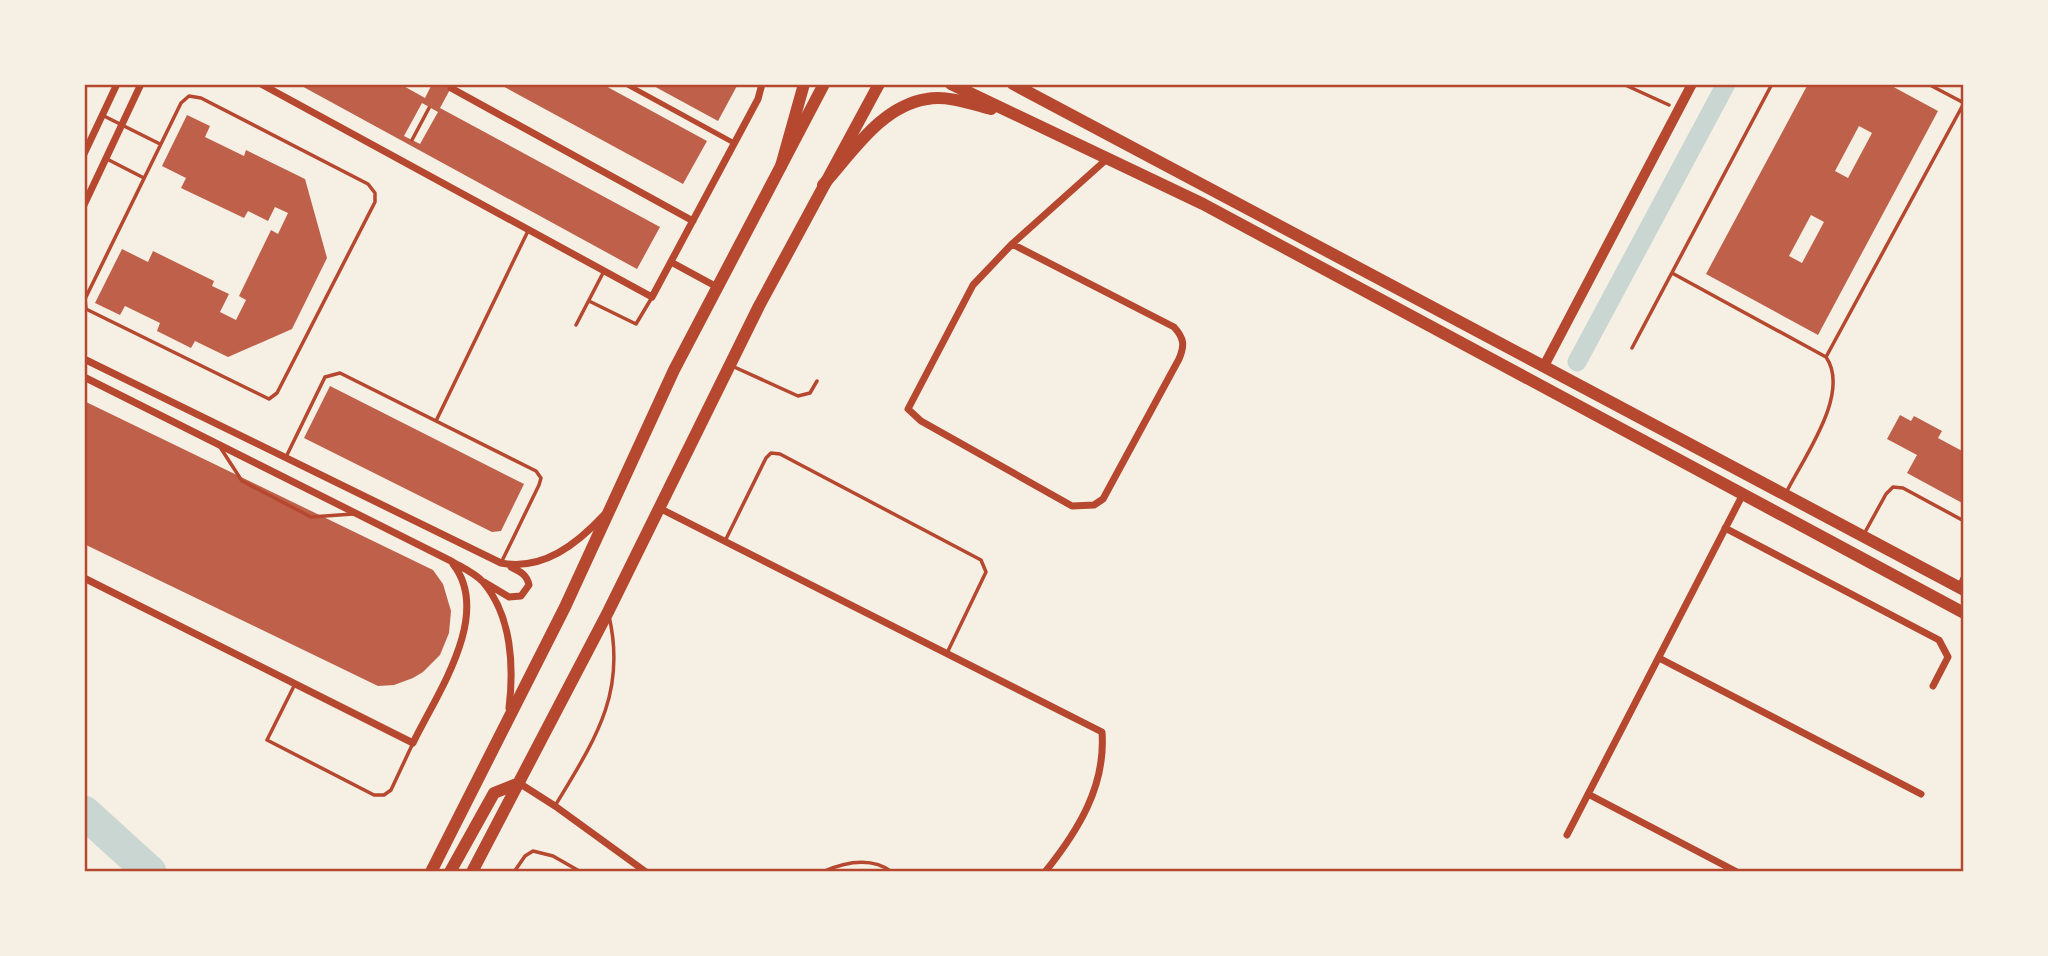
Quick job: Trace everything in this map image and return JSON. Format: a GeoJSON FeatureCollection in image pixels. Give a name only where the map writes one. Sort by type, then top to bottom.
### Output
{"type":"FeatureCollection","features":[{"type":"Feature","properties":{"kind":"main road"},"geometry":{"type":"LineString","coordinates":[[781,166],[804,84]]}},
{"type":"Feature","properties":{"kind":"main road"},"geometry":{"type":"LineString","coordinates":[[430,872],[565,607],[674,370],[824,84]]}},
{"type":"Feature","properties":{"kind":"main road"},"geometry":{"type":"LineString","coordinates":[[472,872],[608,612],[729,364],[879,84]]}},
{"type":"Feature","properties":{"kind":"main road"},"geometry":{"type":"LineString","coordinates":[[951,84],[1203,204],[1964,613]]}},
{"type":"Feature","properties":{"kind":"main road"},"geometry":{"type":"LineString","coordinates":[[1013,84],[1785,495],[1962,584]]}},
{"type":"Feature","properties":{"kind":"main road"},"geometry":{"type":"LineString","coordinates":[[1019,84],[1030,93]]}},
{"type":"Feature","properties":{"kind":"main road"},"geometry":{"type":"LineString","coordinates":[[823,185],[879,122],[900,108],[928,98],[958,101],[1019,116]]}},
{"type":"Feature","properties":{"kind":"main road"},"geometry":{"type":"LineString","coordinates":[[450,872],[494,793],[519,783]]}},
{"type":"Feature","properties":{"kind":"street"},"geometry":{"type":"LineString","coordinates":[[84,154],[117,84]]}},
{"type":"Feature","properties":{"kind":"street"},"geometry":{"type":"LineString","coordinates":[[84,205],[141,84]]}},
{"type":"Feature","properties":{"kind":"street"},"geometry":{"type":"LineString","coordinates":[[261,84],[652,297],[734,143],[762,84]]}},
{"type":"Feature","properties":{"kind":"street"},"geometry":{"type":"LineString","coordinates":[[626,84],[734,143]]}},
{"type":"Feature","properties":{"kind":"street"},"geometry":{"type":"LineString","coordinates":[[1544,366],[1692,84]]}},
{"type":"Feature","properties":{"kind":"street"},"geometry":{"type":"LineString","coordinates":[[451,88],[693,221]]}},
{"type":"Feature","properties":{"kind":"street"},"geometry":{"type":"LineString","coordinates":[[1012,244],[1174,327],[1182,337],[1184,348],[1179,359],[1103,499],[1094,505],[1072,506],[921,421],[908,409],[973,285],[1012,244],[1109,158]]}},
{"type":"Feature","properties":{"kind":"street"},"geometry":{"type":"LineString","coordinates":[[671,262],[717,288]]}},
{"type":"Feature","properties":{"kind":"street"},"geometry":{"type":"LineString","coordinates":[[84,359],[522,573],[528,579],[527,591],[513,599],[451,561],[84,377]]}},
{"type":"Feature","properties":{"kind":"street"},"geometry":{"type":"LineString","coordinates":[[1567,835],[1743,494]]}},
{"type":"Feature","properties":{"kind":"street"},"geometry":{"type":"LineString","coordinates":[[659,507],[1102,732],[1103,752],[1097,785],[1084,816],[1045,872]]}},
{"type":"Feature","properties":{"kind":"street"},"geometry":{"type":"LineString","coordinates":[[501,563],[522,565],[550,557],[586,535],[610,508]]}},
{"type":"Feature","properties":{"kind":"street"},"geometry":{"type":"LineString","coordinates":[[1725,528],[1939,640],[1948,657],[1933,686]]}},
{"type":"Feature","properties":{"kind":"street"},"geometry":{"type":"LineString","coordinates":[[84,578],[413,743],[463,640],[467,616],[466,593],[460,572],[451,561]]}},
{"type":"Feature","properties":{"kind":"street"},"geometry":{"type":"LineString","coordinates":[[483,581],[499,608],[509,641],[513,678],[508,719]]}},
{"type":"Feature","properties":{"kind":"street"},"geometry":{"type":"LineString","coordinates":[[1658,658],[1921,793]]}},
{"type":"Feature","properties":{"kind":"street"},"geometry":{"type":"LineString","coordinates":[[519,783],[646,872]]}},
{"type":"Feature","properties":{"kind":"street"},"geometry":{"type":"LineString","coordinates":[[1588,794],[1737,872]]}},
{"type":"Feature","properties":{"kind":"lane"},"geometry":{"type":"LineString","coordinates":[[1632,348],[1772,84]]}},
{"type":"Feature","properties":{"kind":"lane"},"geometry":{"type":"LineString","coordinates":[[1826,357],[1964,103],[1928,84]]}},
{"type":"Feature","properties":{"kind":"lane"},"geometry":{"type":"LineString","coordinates":[[189,96],[201,98],[368,184],[375,193],[375,202],[277,393],[269,399],[153,345],[86,309],[85,299],[144,178],[181,103],[189,96]]}},
{"type":"Feature","properties":{"kind":"lane"},"geometry":{"type":"LineString","coordinates":[[102,115],[160,144]]}},
{"type":"Feature","properties":{"kind":"lane"},"geometry":{"type":"LineString","coordinates":[[104,158],[144,178]]}},
{"type":"Feature","properties":{"kind":"lane"},"geometry":{"type":"LineString","coordinates":[[436,421],[528,230]]}},
{"type":"Feature","properties":{"kind":"lane"},"geometry":{"type":"LineString","coordinates":[[576,325],[604,271]]}},
{"type":"Feature","properties":{"kind":"lane"},"geometry":{"type":"LineString","coordinates":[[1672,273],[1826,357],[1835,375],[1831,403],[1785,495]]}},
{"type":"Feature","properties":{"kind":"lane"},"geometry":{"type":"LineString","coordinates":[[589,301],[636,324],[652,297]]}},
{"type":"Feature","properties":{"kind":"lane"},"geometry":{"type":"LineString","coordinates":[[729,364],[798,396],[810,393],[817,381]]}},
{"type":"Feature","properties":{"kind":"lane"},"geometry":{"type":"LineString","coordinates":[[286,457],[325,377],[331,373],[340,373],[536,471],[541,478],[501,563]]}},
{"type":"Feature","properties":{"kind":"lane"},"geometry":{"type":"LineString","coordinates":[[218,442],[242,481],[311,517],[358,514]]}},
{"type":"Feature","properties":{"kind":"lane"},"geometry":{"type":"LineString","coordinates":[[725,541],[766,458],[771,453],[780,454],[981,560],[986,572],[947,653]]}},
{"type":"Feature","properties":{"kind":"lane"},"geometry":{"type":"LineString","coordinates":[[1863,536],[1885,494],[1893,487],[1903,488],[1964,521]]}},
{"type":"Feature","properties":{"kind":"lane"},"geometry":{"type":"LineString","coordinates":[[555,806],[594,742],[606,713],[615,680],[616,650],[608,612]]}},
{"type":"Feature","properties":{"kind":"lane"},"geometry":{"type":"LineString","coordinates":[[295,684],[267,740],[362,789],[384,795],[391,790],[413,743]]}},
{"type":"Feature","properties":{"kind":"lane"},"geometry":{"type":"LineString","coordinates":[[514,872],[525,856],[533,851],[553,856],[581,872]]}},
{"type":"Feature","properties":{"kind":"lane"},"geometry":{"type":"LineString","coordinates":[[822,872],[837,865],[866,861],[880,863],[892,872]]}},
{"type":"Feature","properties":{"kind":"path"},"geometry":{"type":"LineString","coordinates":[[1623,84],[1679,110]]}},
{"type":"Feature","properties":{"kind":"path"},"geometry":{"type":"LineString","coordinates":[[412,140],[429,108]]}},
{"type":"Feature","properties":{"kind":"building"},"geometry":{"type":"Polygon","coordinates":[[[298,84],[400,84],[425,98],[432,84],[453,84],[440,108],[660,227],[637,269],[298,84]],[[422,103],[404,136],[420,144],[438,112],[422,103]]]}},
{"type":"Feature","properties":{"kind":"building"},"geometry":{"type":"Polygon","coordinates":[[[499,84],[602,84],[707,141],[683,184],[499,84]]]}},
{"type":"Feature","properties":{"kind":"building"},"geometry":{"type":"Polygon","coordinates":[[[650,84],[738,84],[718,121],[650,84]]]}},
{"type":"Feature","properties":{"kind":"building"},"geometry":{"type":"Polygon","coordinates":[[[1808,84],[1888,84],[1938,111],[1818,335],[1706,274],[1808,84]],[[1859,126],[1835,171],[1848,178],[1872,133],[1859,126]],[[1811,215],[1789,256],[1802,263],[1824,222],[1811,215]]]}},
{"type":"Feature","properties":{"kind":"building"},"geometry":{"type":"Polygon","coordinates":[[[187,115],[210,126],[205,137],[244,156],[246,150],[305,179],[327,258],[292,329],[228,357],[195,341],[191,348],[157,331],[160,323],[125,306],[120,315],[95,303],[122,249],[148,262],[153,251],[214,281],[212,286],[229,294],[220,312],[236,320],[246,300],[239,296],[271,230],[278,234],[288,213],[275,207],[268,221],[248,211],[244,218],[181,188],[186,178],[162,166],[187,115]]]}},
{"type":"Feature","properties":{"kind":"building"},"geometry":{"type":"Polygon","coordinates":[[[330,386],[524,484],[501,531],[492,532],[304,438],[330,386]]]}},
{"type":"Feature","properties":{"kind":"building"},"geometry":{"type":"Polygon","coordinates":[[[84,401],[433,570],[443,584],[451,611],[449,633],[440,655],[413,678],[394,685],[378,686],[84,544],[84,401]]]}},
{"type":"Feature","properties":{"kind":"building"},"geometry":{"type":"Polygon","coordinates":[[[1900,415],[1911,421],[1914,416],[1942,431],[1938,438],[1964,452],[1964,504],[1907,473],[1917,455],[1887,439],[1900,415]]]}},
{"type":"Feature","properties":{"kind":"waterway"},"geometry":{"type":"LineString","coordinates":[[1577,362],[1726,84]]}},
{"type":"Feature","properties":{"kind":"waterway"},"geometry":{"type":"LineString","coordinates":[[84,812],[150,872]]}}]}
